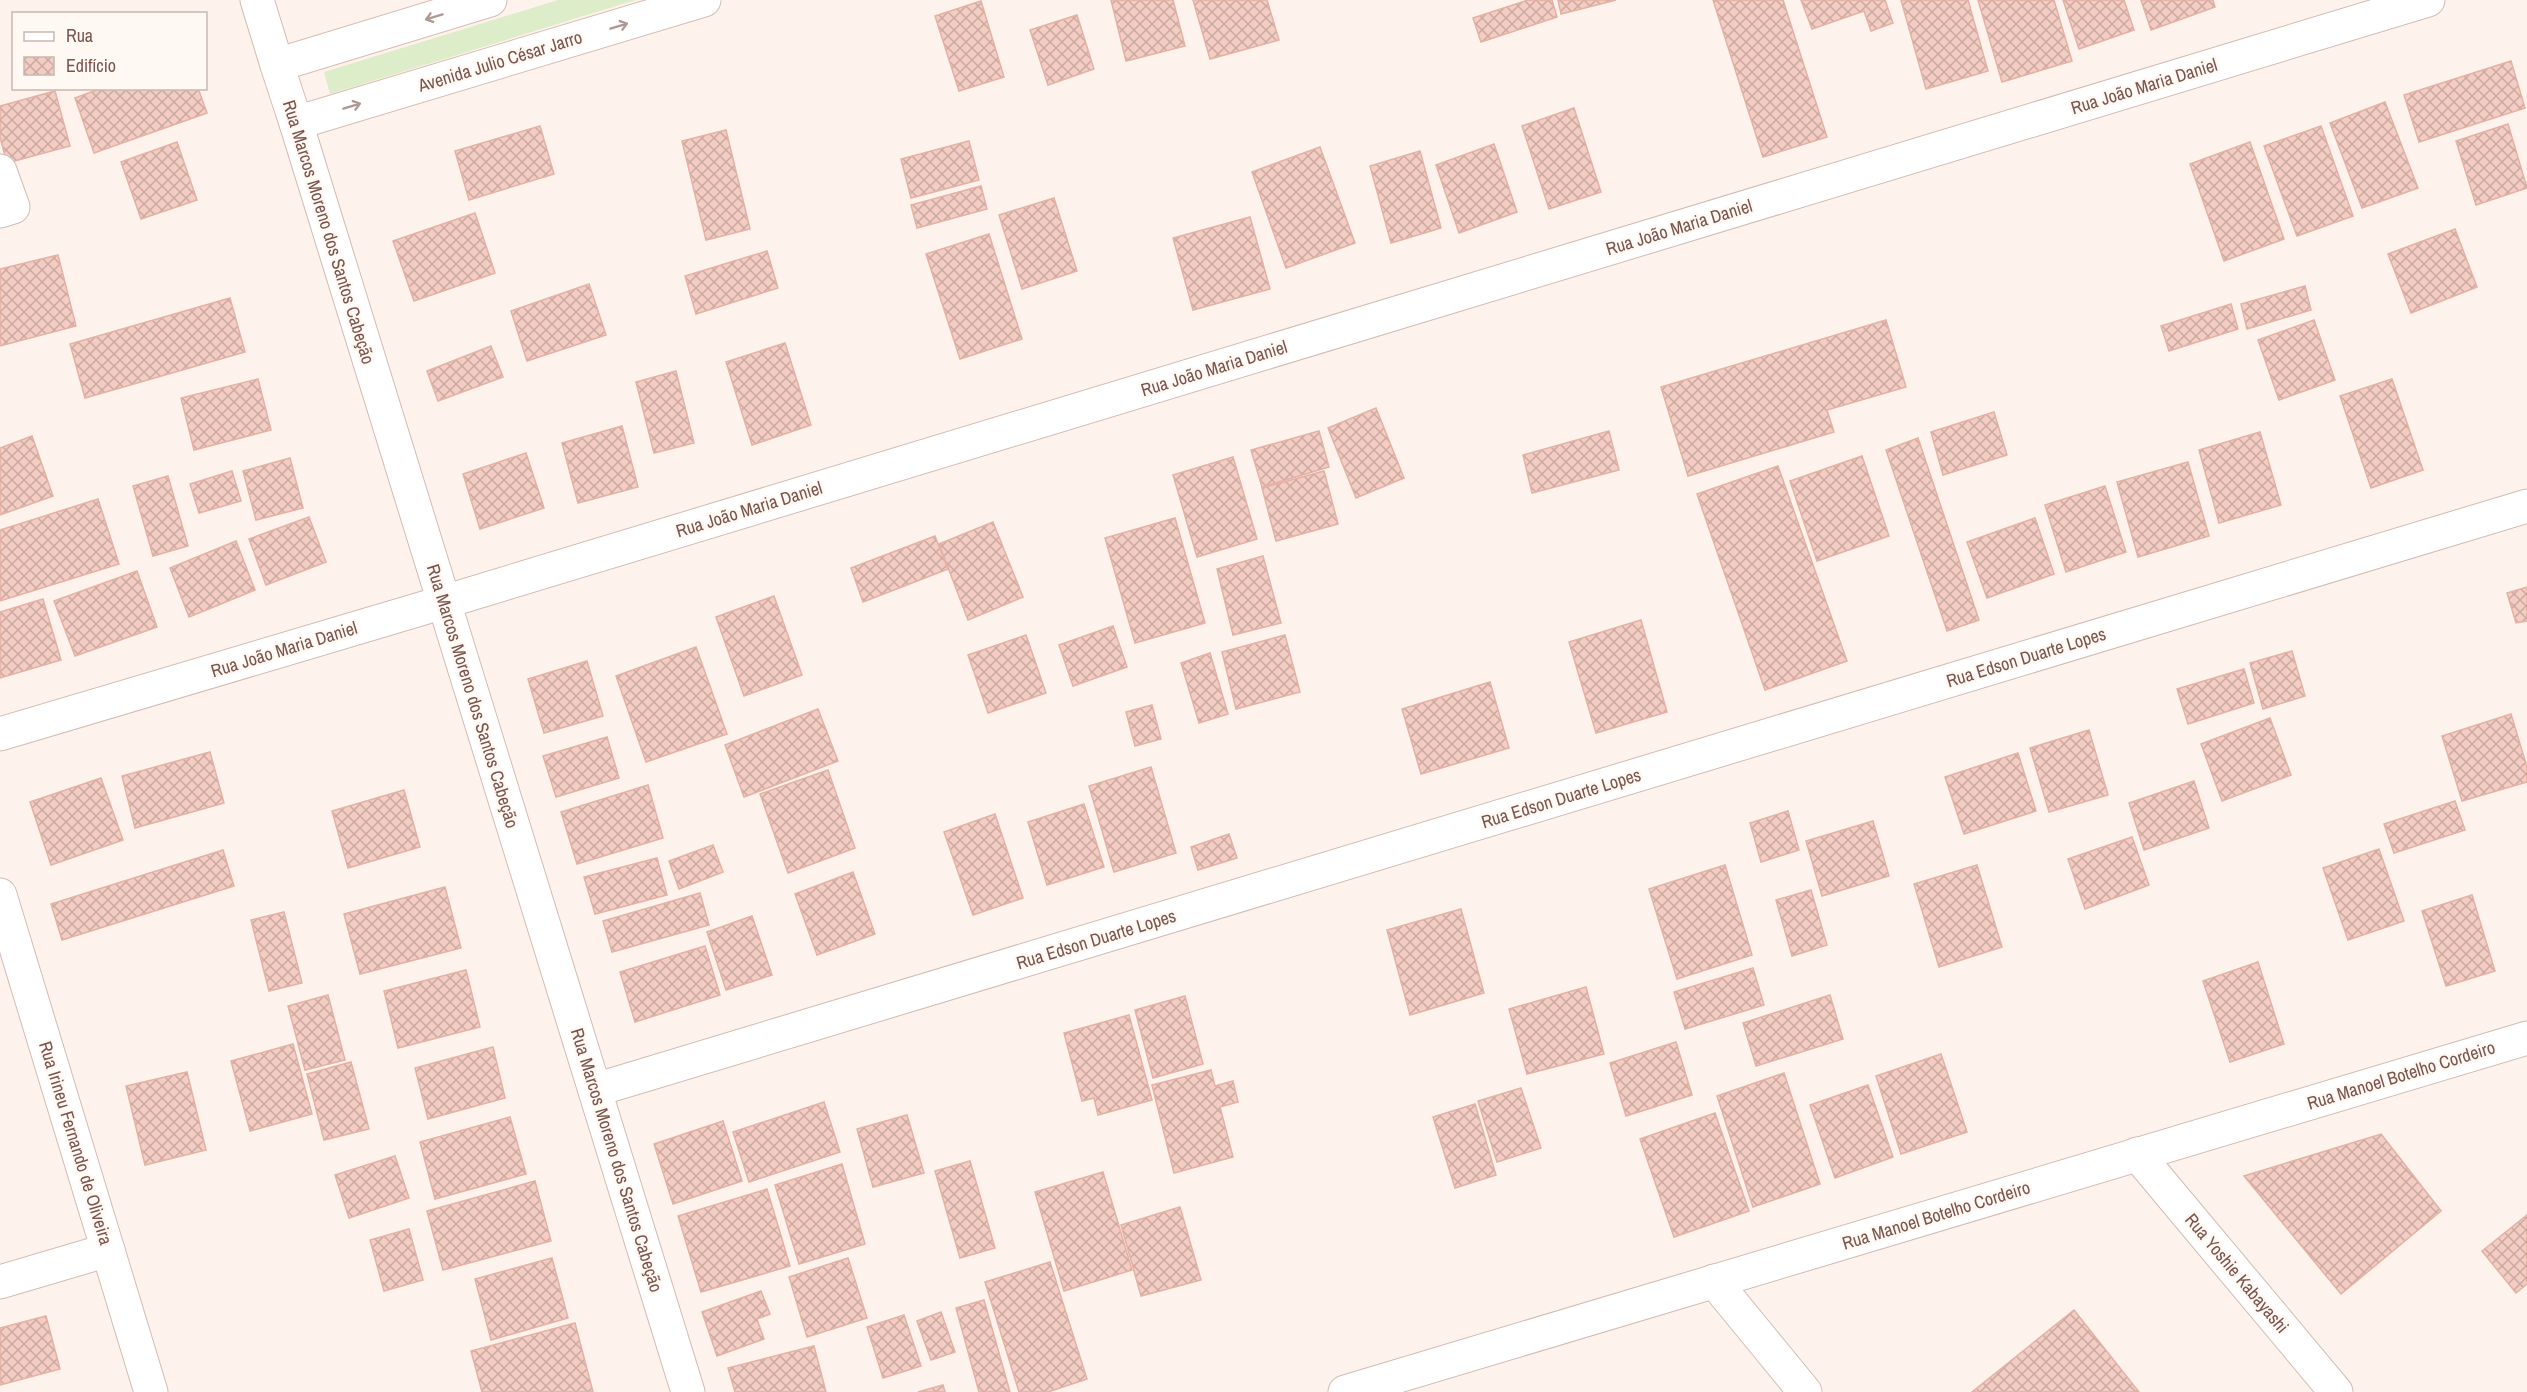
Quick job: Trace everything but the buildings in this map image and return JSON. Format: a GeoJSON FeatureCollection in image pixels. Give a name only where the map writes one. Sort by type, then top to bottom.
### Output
{"type":"FeatureCollection","features":[{"type":"Feature","properties":{"kind":"street","name":"Rua Marcos Moreno dos Santos Cabeção"},"geometry":{"type":"LineString","coordinates":[[257,0],[688,1392]]}},
{"type":"Feature","properties":{"kind":"street"},"geometry":{"type":"LineString","coordinates":[[277,65],[490,0]]}},
{"type":"Feature","properties":{"kind":"street","name":"Avenida Julio César Jarro"},"geometry":{"type":"LineString","coordinates":[[296,123],[704,0]]}},
{"type":"Feature","properties":{"kind":"street","name":"Rua João Maria Daniel"},"geometry":{"type":"LineString","coordinates":[[0,734],[444,602],[2428,0]]}},
{"type":"Feature","properties":{"kind":"street"},"geometry":{"type":"LineString","coordinates":[[0,171],[13,207],[0,212]]}},
{"type":"Feature","properties":{"kind":"street","name":"Rua Edson Duarte Lopes"},"geometry":{"type":"LineString","coordinates":[[595,1090],[2527,506]]}},
{"type":"Feature","properties":{"kind":"street","name":"Rua Irineu Fernando de Oliveira"},"geometry":{"type":"LineString","coordinates":[[0,894],[151,1392]]}},
{"type":"Feature","properties":{"kind":"street","name":"Rua Manoel Botelho Cordeiro"},"geometry":{"type":"LineString","coordinates":[[1345,1392],[2527,1038]]}},
{"type":"Feature","properties":{"kind":"street","name":"Rua Yoshie Kabayashi"},"geometry":{"type":"LineString","coordinates":[[2137,1154],[2336,1392]]}},
{"type":"Feature","properties":{"kind":"street"},"geometry":{"type":"LineString","coordinates":[[0,1282],[108,1250]]}},
{"type":"Feature","properties":{"kind":"street"},"geometry":{"type":"LineString","coordinates":[[1714,1281],[1805,1392]]}},
{"type":"Feature","properties":{"kind":"green space"},"geometry":{"type":"Polygon","coordinates":[[[558,0],[636,0],[330,94],[324,72],[558,0]]]}}]}
